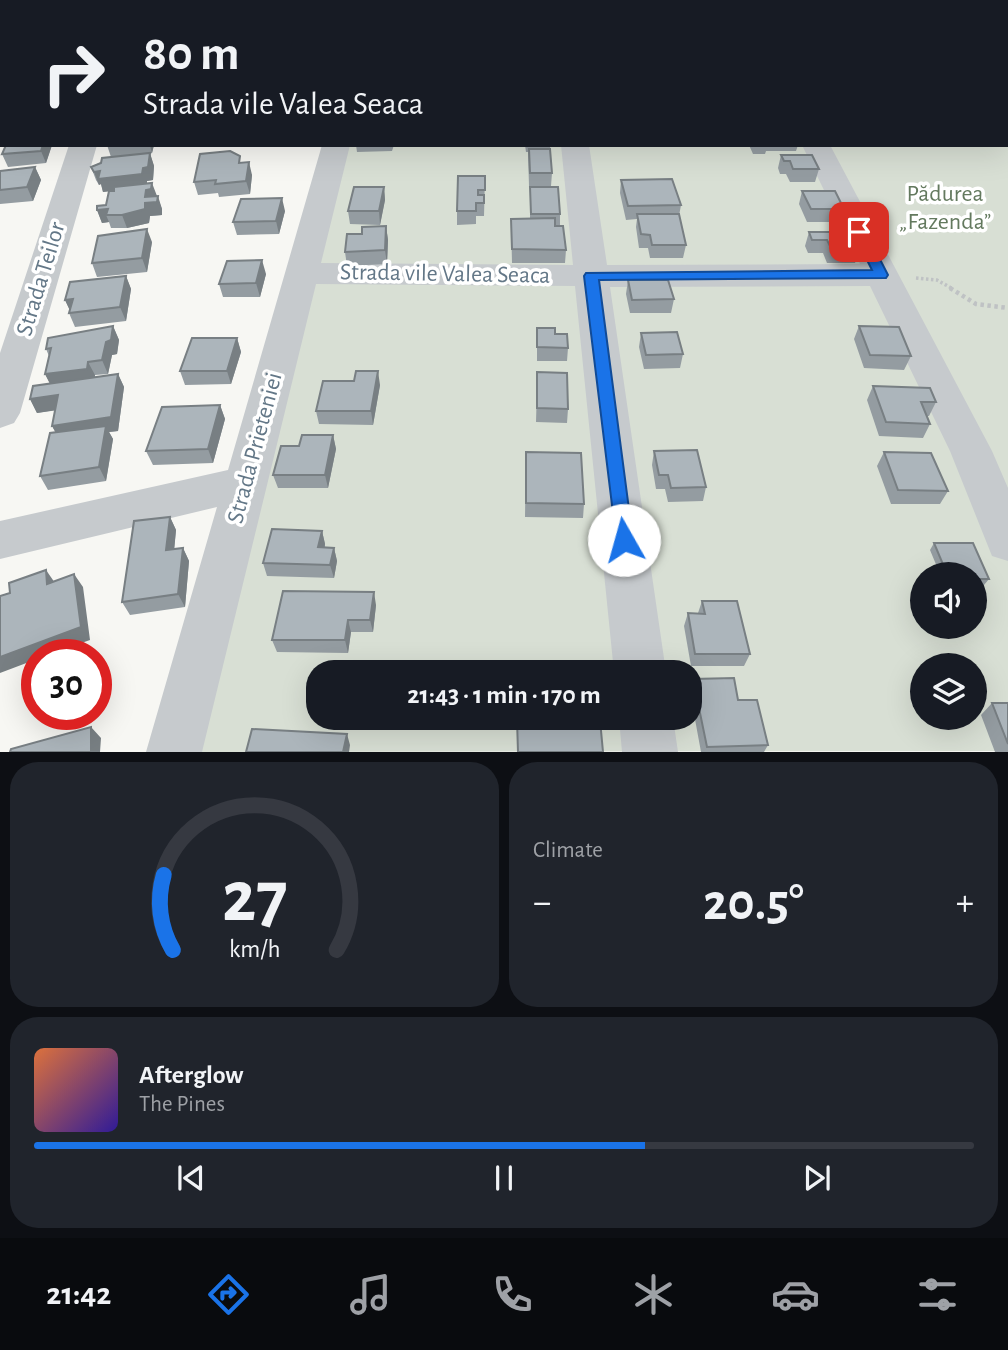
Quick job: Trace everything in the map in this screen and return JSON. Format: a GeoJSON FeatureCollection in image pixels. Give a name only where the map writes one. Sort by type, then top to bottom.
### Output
{"type":"FeatureCollection","features":[{"type":"Feature","properties":{"kind":"street","name":"Strada Teilor"},"geometry":{"type":"LineString","coordinates":[[0,413],[82,147]]}},
{"type":"Feature","properties":{"kind":"street","name":"Strada Prieteniei"},"geometry":{"type":"LineString","coordinates":[[174,751],[335,147]]}},
{"type":"Feature","properties":{"kind":"street"},"geometry":{"type":"LineString","coordinates":[[575,147],[639,660]]}},
{"type":"Feature","properties":{"kind":"street"},"geometry":{"type":"LineString","coordinates":[[817,147],[971,451],[1008,542]]}},
{"type":"Feature","properties":{"kind":"street","name":"Strada vile Valea Seaca"},"geometry":{"type":"LineString","coordinates":[[303,273],[881,275]]}},
{"type":"Feature","properties":{"kind":"street"},"geometry":{"type":"LineString","coordinates":[[0,540],[245,483]]}},
{"type":"Feature","properties":{"kind":"street"},"geometry":{"type":"LineString","coordinates":[[647,730],[650,751]]}},
{"type":"Feature","properties":{"kind":"path"},"geometry":{"type":"LineString","coordinates":[[866,0],[878,0]]}},
{"type":"Feature","properties":{"kind":"path"},"geometry":{"type":"LineString","coordinates":[[881,275],[936,279],[966,301],[991,309],[1008,308]]}},
{"type":"Feature","properties":{"kind":"green space","name":"Pădurea „Fazenda”"},"geometry":{"type":"Polygon","coordinates":[[[347,147],[1008,147],[1008,751],[194,752],[347,147]]]}},
{"type":"Feature","properties":{"kind":"building"},"geometry":{"type":"Polygon","coordinates":[[[5,147],[42,147],[41,151],[2,154],[5,147]]]}},
{"type":"Feature","properties":{"kind":"building"},"geometry":{"type":"Polygon","coordinates":[[[529,149],[550,149],[552,173],[530,173],[529,149]]]}},
{"type":"Feature","properties":{"kind":"building"},"geometry":{"type":"Polygon","coordinates":[[[230,151],[240,156],[239,163],[249,162],[246,181],[215,184],[216,180],[194,182],[200,154],[230,151]]]}},
{"type":"Feature","properties":{"kind":"building"},"geometry":{"type":"Polygon","coordinates":[[[150,153],[148,167],[143,168],[142,174],[98,179],[100,171],[94,172],[91,167],[101,163],[102,158],[150,153]]]}},
{"type":"Feature","properties":{"kind":"building"},"geometry":{"type":"Polygon","coordinates":[[[781,155],[812,155],[819,169],[793,169],[790,161],[784,161],[781,155]]]}},
{"type":"Feature","properties":{"kind":"building"},"geometry":{"type":"Polygon","coordinates":[[[35,167],[27,187],[0,190],[0,171],[35,167]]]}},
{"type":"Feature","properties":{"kind":"building"},"geometry":{"type":"Polygon","coordinates":[[[458,176],[485,176],[485,190],[478,190],[478,195],[484,195],[484,203],[476,203],[476,211],[457,211],[458,176]]]}},
{"type":"Feature","properties":{"kind":"building"},"geometry":{"type":"Polygon","coordinates":[[[672,179],[681,205],[628,206],[621,180],[672,179]]]}},
{"type":"Feature","properties":{"kind":"building"},"geometry":{"type":"Polygon","coordinates":[[[152,183],[151,189],[146,190],[145,197],[158,196],[157,202],[145,203],[145,209],[122,215],[106,215],[108,209],[97,210],[97,206],[106,205],[109,191],[114,191],[114,187],[152,183]]]}},
{"type":"Feature","properties":{"kind":"building"},"geometry":{"type":"Polygon","coordinates":[[[354,187],[384,187],[379,211],[348,211],[354,187]]]}},
{"type":"Feature","properties":{"kind":"building"},"geometry":{"type":"Polygon","coordinates":[[[530,187],[558,187],[560,214],[531,214],[530,187]]]}},
{"type":"Feature","properties":{"kind":"building"},"geometry":{"type":"Polygon","coordinates":[[[802,191],[835,191],[844,209],[811,209],[802,191]]]}},
{"type":"Feature","properties":{"kind":"building"},"geometry":{"type":"Polygon","coordinates":[[[282,198],[276,221],[233,222],[241,199],[282,198]]]}},
{"type":"Feature","properties":{"kind":"building"},"geometry":{"type":"Polygon","coordinates":[[[637,214],[679,214],[686,245],[652,245],[650,235],[641,234],[637,214]]]}},
{"type":"Feature","properties":{"kind":"building"},"geometry":{"type":"Polygon","coordinates":[[[555,218],[555,226],[563,226],[566,250],[512,249],[511,219],[555,218]]]}},
{"type":"Feature","properties":{"kind":"building"},"geometry":{"type":"Polygon","coordinates":[[[386,226],[385,250],[345,252],[347,234],[362,234],[362,227],[386,226]]]}},
{"type":"Feature","properties":{"kind":"building"},"geometry":{"type":"Polygon","coordinates":[[[147,229],[142,258],[92,263],[98,236],[147,229]]]}},
{"type":"Feature","properties":{"kind":"building"},"geometry":{"type":"Polygon","coordinates":[[[809,232],[850,232],[860,250],[832,250],[827,240],[812,240],[809,232]]]}},
{"type":"Feature","properties":{"kind":"building"},"geometry":{"type":"Polygon","coordinates":[[[262,260],[256,283],[219,284],[227,261],[262,260]]]}},
{"type":"Feature","properties":{"kind":"building"},"geometry":{"type":"Polygon","coordinates":[[[126,276],[120,307],[69,313],[73,299],[65,300],[70,282],[126,276]]]}},
{"type":"Feature","properties":{"kind":"building"},"geometry":{"type":"Polygon","coordinates":[[[628,280],[668,280],[674,299],[632,300],[628,280]]]}},
{"type":"Feature","properties":{"kind":"building"},"geometry":{"type":"Polygon","coordinates":[[[113,326],[111,340],[106,342],[102,360],[88,362],[87,369],[45,374],[51,348],[46,349],[48,338],[113,326]]]}},
{"type":"Feature","properties":{"kind":"building"},"geometry":{"type":"Polygon","coordinates":[[[859,326],[899,327],[911,356],[870,355],[859,326]]]}},
{"type":"Feature","properties":{"kind":"building"},"geometry":{"type":"Polygon","coordinates":[[[537,328],[555,328],[555,334],[567,334],[568,348],[537,347],[537,328]]]}},
{"type":"Feature","properties":{"kind":"building"},"geometry":{"type":"Polygon","coordinates":[[[677,332],[683,354],[646,355],[641,333],[677,332]]]}},
{"type":"Feature","properties":{"kind":"building"},"geometry":{"type":"Polygon","coordinates":[[[192,338],[237,338],[227,371],[180,371],[192,338]]]}},
{"type":"Feature","properties":{"kind":"building"},"geometry":{"type":"Polygon","coordinates":[[[356,371],[378,371],[371,411],[316,411],[323,381],[354,381],[356,371]]]}},
{"type":"Feature","properties":{"kind":"building"},"geometry":{"type":"Polygon","coordinates":[[[537,372],[567,373],[568,409],[537,408],[537,372]]]}},
{"type":"Feature","properties":{"kind":"building"},"geometry":{"type":"Polygon","coordinates":[[[118,374],[111,417],[52,426],[58,395],[30,399],[33,386],[118,374]]]}},
{"type":"Feature","properties":{"kind":"building"},"geometry":{"type":"Polygon","coordinates":[[[873,386],[930,388],[936,402],[921,402],[930,424],[886,422],[873,386]]]}},
{"type":"Feature","properties":{"kind":"building"},"geometry":{"type":"Polygon","coordinates":[[[220,405],[208,449],[146,451],[162,407],[220,405]]]}},
{"type":"Feature","properties":{"kind":"building"},"geometry":{"type":"Polygon","coordinates":[[[106,426],[99,467],[40,476],[50,433],[106,426]]]}},
{"type":"Feature","properties":{"kind":"building"},"geometry":{"type":"Polygon","coordinates":[[[302,435],[333,435],[325,475],[273,475],[281,446],[299,446],[302,435]]]}},
{"type":"Feature","properties":{"kind":"building"},"geometry":{"type":"Polygon","coordinates":[[[697,450],[706,487],[671,488],[668,475],[659,475],[654,451],[697,450]]]}},
{"type":"Feature","properties":{"kind":"building"},"geometry":{"type":"Polygon","coordinates":[[[526,452],[581,453],[584,504],[526,503],[526,452]]]}},
{"type":"Feature","properties":{"kind":"building"},"geometry":{"type":"Polygon","coordinates":[[[884,452],[931,453],[948,491],[898,490],[884,452]]]}},
{"type":"Feature","properties":{"kind":"building"},"geometry":{"type":"Polygon","coordinates":[[[170,517],[166,550],[183,548],[178,594],[122,602],[134,521],[170,517]]]}},
{"type":"Feature","properties":{"kind":"building"},"geometry":{"type":"Polygon","coordinates":[[[272,529],[322,531],[318,547],[334,548],[330,565],[263,563],[272,529]]]}},
{"type":"Feature","properties":{"kind":"building"},"geometry":{"type":"Polygon","coordinates":[[[934,543],[973,543],[981,562],[942,562],[934,543]]]}},
{"type":"Feature","properties":{"kind":"building"},"geometry":{"type":"Polygon","coordinates":[[[46,570],[47,584],[74,574],[81,627],[49,639],[21,639],[21,649],[0,657],[0,596],[10,593],[9,583],[46,570]]]}},
{"type":"Feature","properties":{"kind":"building"},"geometry":{"type":"Polygon","coordinates":[[[283,591],[374,592],[370,620],[348,620],[345,640],[272,640],[283,591]]]}},
{"type":"Feature","properties":{"kind":"building"},"geometry":{"type":"Polygon","coordinates":[[[702,601],[737,601],[750,654],[695,654],[688,613],[705,614],[702,601]]]}},
{"type":"Feature","properties":{"kind":"building"},"geometry":{"type":"Polygon","coordinates":[[[734,678],[738,700],[757,700],[768,745],[707,747],[702,723],[702,679],[734,678]]]}},
{"type":"Feature","properties":{"kind":"building"},"geometry":{"type":"Polygon","coordinates":[[[992,703],[1008,703],[1008,744],[992,703]]]}},
{"type":"Feature","properties":{"kind":"building"},"geometry":{"type":"Polygon","coordinates":[[[252,729],[347,734],[343,752],[246,752],[252,729]]]}},
{"type":"Feature","properties":{"kind":"building"},"geometry":{"type":"Polygon","coordinates":[[[80,730],[91,730],[91,752],[10,752],[11,749],[80,730]]]}},
{"type":"Feature","properties":{"kind":"building"},"geometry":{"type":"Polygon","coordinates":[[[517,730],[601,730],[603,752],[518,752],[517,730]]]}},
{"type":"Feature","properties":{"kind":"route"},"geometry":{"type":"LineString","coordinates":[[624,540],[591,276],[881,275],[859,232]]}}]}
